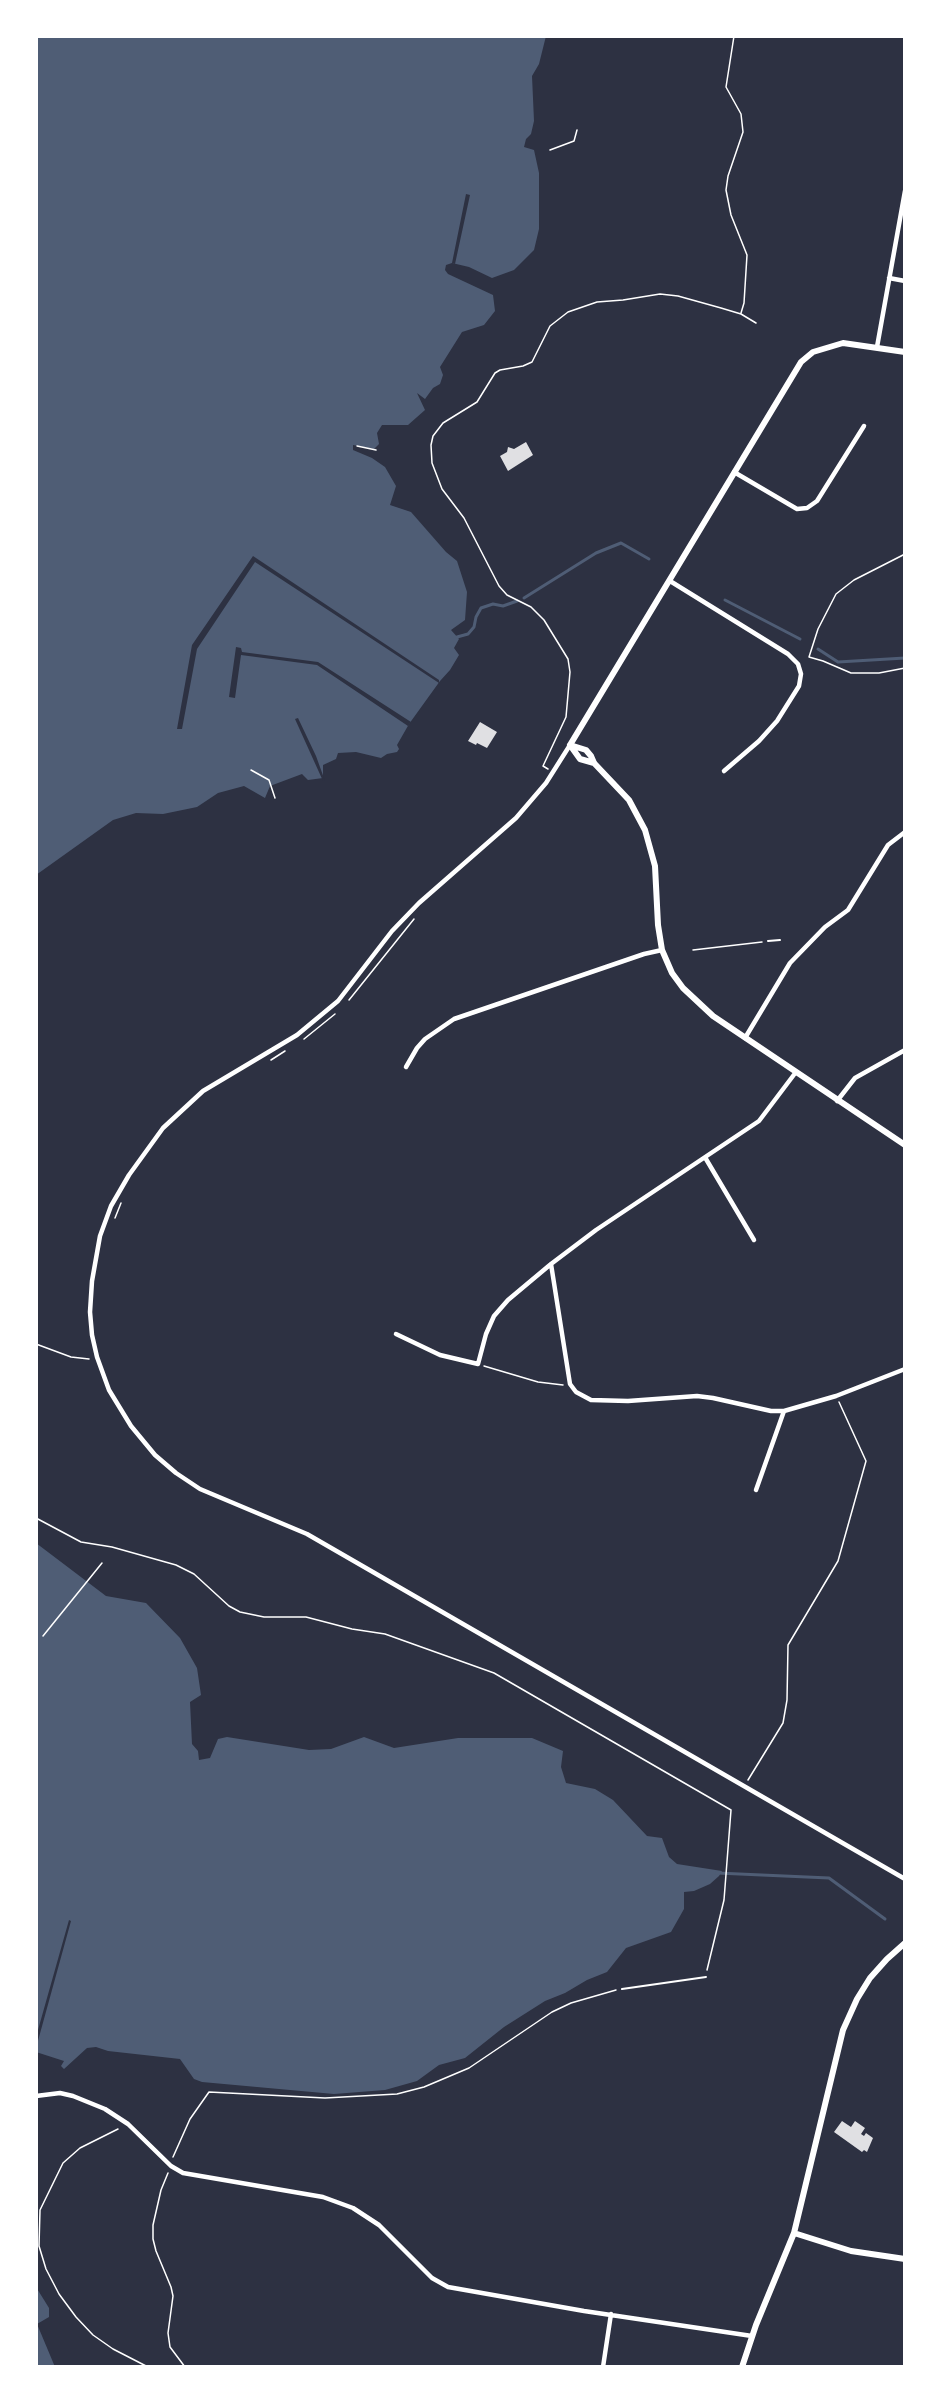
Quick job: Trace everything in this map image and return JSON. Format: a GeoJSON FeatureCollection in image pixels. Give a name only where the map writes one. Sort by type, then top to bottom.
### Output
{"type":"FeatureCollection","features":[{"type":"Feature","properties":{"kind":"street"},"geometry":{"type":"LineString","coordinates":[[877,347],[905,191]]}},
{"type":"Feature","properties":{"kind":"street"},"geometry":{"type":"LineString","coordinates":[[889,278],[905,281]]}},
{"type":"Feature","properties":{"kind":"street"},"geometry":{"type":"LineString","coordinates":[[905,352],[843,343],[813,352],[805,358],[546,783],[516,818],[418,903],[338,1000],[297,1035],[203,1091],[163,1128],[129,1175],[111,1206],[100,1236],[92,1281],[90,1312],[97,1357],[109,1390],[131,1426],[155,1455],[176,1473],[200,1489],[307,1534],[905,1879]]}},
{"type":"Feature","properties":{"kind":"street"},"geometry":{"type":"LineString","coordinates":[[735,472],[797,509],[807,508],[817,501],[864,426]]}},
{"type":"Feature","properties":{"kind":"street"},"geometry":{"type":"LineString","coordinates":[[670,581],[788,654],[798,664],[801,674],[799,686],[777,721],[759,741],[724,771]]}},
{"type":"Feature","properties":{"kind":"street"},"geometry":{"type":"LineString","coordinates":[[570,745],[580,759],[594,763],[629,800],[645,830],[655,866],[658,925],[662,950],[672,973],[692,999],[745,1038],[905,1145]]}},
{"type":"Feature","properties":{"kind":"street"},"geometry":{"type":"LineString","coordinates":[[745,1038],[790,963],[825,927],[848,910],[888,845],[905,832]]}},
{"type":"Feature","properties":{"kind":"street"},"geometry":{"type":"LineString","coordinates":[[406,1067],[425,1039],[454,1019],[662,950]]}},
{"type":"Feature","properties":{"kind":"street"},"geometry":{"type":"LineString","coordinates":[[837,1101],[855,1078],[905,1050]]}},
{"type":"Feature","properties":{"kind":"street"},"geometry":{"type":"LineString","coordinates":[[396,1334],[440,1354],[478,1364],[486,1334],[502,1305],[596,1230],[759,1122],[796,1072]]}},
{"type":"Feature","properties":{"kind":"street"},"geometry":{"type":"LineString","coordinates":[[706,1159],[754,1240]]}},
{"type":"Feature","properties":{"kind":"street"},"geometry":{"type":"LineString","coordinates":[[551,1264],[570,1384],[576,1392],[591,1400],[628,1401],[697,1396],[784,1411],[836,1396],[905,1369]]}},
{"type":"Feature","properties":{"kind":"street"},"geometry":{"type":"LineString","coordinates":[[756,1490],[784,1411]]}},
{"type":"Feature","properties":{"kind":"street"},"geometry":{"type":"LineString","coordinates":[[742,2367],[752,2336],[794,2233],[843,2030],[857,1999],[870,1978],[905,1943]]}},
{"type":"Feature","properties":{"kind":"street"},"geometry":{"type":"LineString","coordinates":[[36,2096],[60,2093],[105,2109],[128,2124],[171,2166],[183,2173],[323,2197],[353,2208],[379,2225],[432,2278],[448,2287],[752,2336]]}},
{"type":"Feature","properties":{"kind":"street"},"geometry":{"type":"LineString","coordinates":[[794,2233],[851,2251],[905,2259]]}},
{"type":"Feature","properties":{"kind":"street"},"geometry":{"type":"LineString","coordinates":[[603,2367],[611,2314]]}},
{"type":"Feature","properties":{"kind":"lane"},"geometry":{"type":"LineString","coordinates":[[768,941],[780,940]]}},
{"type":"Feature","properties":{"kind":"lane"},"geometry":{"type":"LineString","coordinates":[[622,1989],[706,1977]]}},
{"type":"Feature","properties":{"kind":"path"},"geometry":{"type":"LineString","coordinates":[[734,36],[726,87],[741,114],[743,132],[728,176],[726,190],[731,215],[747,255],[744,303],[741,314]]}},
{"type":"Feature","properties":{"kind":"path"},"geometry":{"type":"LineString","coordinates":[[550,150],[574,141],[577,130]]}},
{"type":"Feature","properties":{"kind":"path"},"geometry":{"type":"LineString","coordinates":[[543,766],[566,717],[570,665],[544,620],[531,607],[507,595],[499,586],[464,518],[442,489],[432,463],[431,445],[437,429],[477,402],[495,373],[532,362],[550,326],[568,312],[597,302],[660,294],[678,296],[741,314],[756,323]]}},
{"type":"Feature","properties":{"kind":"path"},"geometry":{"type":"LineString","coordinates":[[357,446],[376,450]]}},
{"type":"Feature","properties":{"kind":"path"},"geometry":{"type":"LineString","coordinates":[[905,554],[854,580],[836,594],[818,629],[809,657],[851,673],[905,668]]}},
{"type":"Feature","properties":{"kind":"path"},"geometry":{"type":"LineString","coordinates":[[251,770],[269,780],[275,798]]}},
{"type":"Feature","properties":{"kind":"path"},"geometry":{"type":"LineString","coordinates":[[343,1005],[372,974],[418,914]]}},
{"type":"Feature","properties":{"kind":"path"},"geometry":{"type":"LineString","coordinates":[[693,950],[768,941]]}},
{"type":"Feature","properties":{"kind":"path"},"geometry":{"type":"LineString","coordinates":[[300,1042],[339,1010]]}},
{"type":"Feature","properties":{"kind":"path"},"geometry":{"type":"LineString","coordinates":[[264,1064],[292,1046]]}},
{"type":"Feature","properties":{"kind":"path"},"geometry":{"type":"LineString","coordinates":[[112,1224],[122,1202]]}},
{"type":"Feature","properties":{"kind":"path"},"geometry":{"type":"LineString","coordinates":[[36,1344],[79,1359],[92,1359]]}},
{"type":"Feature","properties":{"kind":"path"},"geometry":{"type":"LineString","coordinates":[[478,1364],[538,1382],[561,1386],[570,1384]]}},
{"type":"Feature","properties":{"kind":"path"},"geometry":{"type":"LineString","coordinates":[[748,1780],[783,1723],[788,1701],[788,1645],[838,1561],[866,1461],[836,1396]]}},
{"type":"Feature","properties":{"kind":"path"},"geometry":{"type":"LineString","coordinates":[[36,1518],[81,1542],[112,1547],[176,1565],[194,1574],[229,1606],[240,1612],[264,1617],[306,1617],[352,1629],[385,1634],[494,1673],[731,1810],[726,1881],[706,1977]]}},
{"type":"Feature","properties":{"kind":"path"},"geometry":{"type":"LineString","coordinates":[[43,1636],[102,1563]]}},
{"type":"Feature","properties":{"kind":"path"},"geometry":{"type":"LineString","coordinates":[[174,2155],[190,2119],[209,2092],[325,2098],[397,2094],[424,2087],[469,2068],[552,2012],[571,2003],[622,1989]]}},
{"type":"Feature","properties":{"kind":"path"},"geometry":{"type":"LineString","coordinates":[[118,2129],[70,2154],[63,2163],[40,2210],[39,2246],[46,2269],[59,2294],[76,2317],[93,2335],[148,2367]]}},
{"type":"Feature","properties":{"kind":"path"},"geometry":{"type":"LineString","coordinates":[[166,2177],[153,2225],[153,2239],[173,2296],[168,2333],[170,2347],[185,2367]]}},
{"type":"Feature","properties":{"kind":"water"},"geometry":{"type":"Polygon","coordinates":[[[36,36],[546,36],[539,64],[532,76],[534,121],[531,134],[526,139],[524,147],[534,150],[539,173],[539,229],[534,250],[514,270],[492,278],[469,267],[452,263],[446,265],[445,270],[448,274],[493,295],[495,311],[484,325],[462,332],[440,367],[443,375],[440,384],[433,388],[425,399],[417,393],[425,410],[408,425],[382,425],[377,433],[379,444],[374,449],[353,445],[353,450],[372,458],[385,467],[396,486],[390,505],[411,512],[446,552],[457,561],[467,592],[465,620],[451,630],[459,639],[454,648],[459,655],[450,670],[409,724],[397,745],[399,749],[397,752],[381,758],[356,752],[338,753],[336,759],[323,765],[323,778],[308,780],[302,774],[270,786],[265,798],[244,786],[218,793],[197,807],[163,814],[136,813],[113,820],[36,875],[36,36]]]}},
{"type":"Feature","properties":{"kind":"water"},"geometry":{"type":"Polygon","coordinates":[[[36,1543],[106,1596],[146,1603],[180,1638],[197,1668],[201,1695],[190,1702],[192,1744],[198,1751],[199,1760],[210,1758],[218,1739],[227,1737],[309,1750],[331,1749],[364,1737],[394,1748],[458,1738],[532,1738],[563,1751],[561,1767],[566,1783],[595,1789],[613,1800],[647,1836],[662,1838],[669,1857],[677,1864],[722,1871],[710,1884],[694,1891],[684,1892],[684,1909],[671,1932],[626,1948],[607,1972],[545,2001],[504,2027],[465,2058],[439,2065],[417,2081],[385,2090],[334,2094],[202,2082],[194,2079],[180,2059],[108,2051],[96,2047],[87,2048],[64,2069],[61,2066],[64,2061],[36,2052],[36,1543]]]}},
{"type":"Feature","properties":{"kind":"water"},"geometry":{"type":"Polygon","coordinates":[[[36,2287],[49,2308],[49,2317],[37,2324],[55,2367],[36,2367],[36,2287]]]}},
{"type":"Feature","properties":{"kind":"pier"},"geometry":{"type":"Polygon","coordinates":[[[466,194],[470,195],[455,264],[452,263],[466,194]]]}},
{"type":"Feature","properties":{"kind":"pier"},"geometry":{"type":"Polygon","coordinates":[[[253,556],[439,680],[439,683],[255,562],[197,649],[182,729],[177,729],[192,645],[253,556]]]}},
{"type":"Feature","properties":{"kind":"pier"},"geometry":{"type":"Polygon","coordinates":[[[236,647],[241,648],[242,652],[318,662],[411,722],[408,726],[317,665],[241,655],[235,698],[229,697],[236,647]]]}},
{"type":"Feature","properties":{"kind":"pier"},"geometry":{"type":"Polygon","coordinates":[[[298,718],[325,781],[323,781],[295,719],[298,718]]]}},
{"type":"Feature","properties":{"kind":"pier"},"geometry":{"type":"Polygon","coordinates":[[[69,1920],[71,1921],[36,2048],[36,2037],[69,1920]]]}},
{"type":"Feature","properties":{"kind":"building"},"geometry":{"type":"Polygon","coordinates":[[[526,442],[533,455],[508,471],[500,456],[507,452],[508,447],[514,449],[526,442]]]}},
{"type":"Feature","properties":{"kind":"building"},"geometry":{"type":"Polygon","coordinates":[[[480,722],[497,732],[487,748],[468,741],[480,722]]]}},
{"type":"Feature","properties":{"kind":"building"},"geometry":{"type":"Polygon","coordinates":[[[842,2121],[851,2127],[855,2121],[865,2128],[861,2134],[864,2136],[866,2133],[873,2138],[867,2152],[864,2150],[862,2152],[834,2132],[842,2121]]]}},
{"type":"Feature","properties":{"kind":"waterway"},"geometry":{"type":"LineString","coordinates":[[524,598],[596,553],[621,543],[649,559]]}},
{"type":"Feature","properties":{"kind":"waterway"},"geometry":{"type":"LineString","coordinates":[[725,600],[800,639]]}},
{"type":"Feature","properties":{"kind":"waterway"},"geometry":{"type":"LineString","coordinates":[[457,637],[468,634],[474,627],[481,608],[493,604],[503,606],[517,601]]}},
{"type":"Feature","properties":{"kind":"waterway"},"geometry":{"type":"LineString","coordinates":[[818,649],[838,662],[905,658]]}},
{"type":"Feature","properties":{"kind":"waterway"},"geometry":{"type":"LineString","coordinates":[[717,1873],[829,1878],[885,1919]]}}]}
